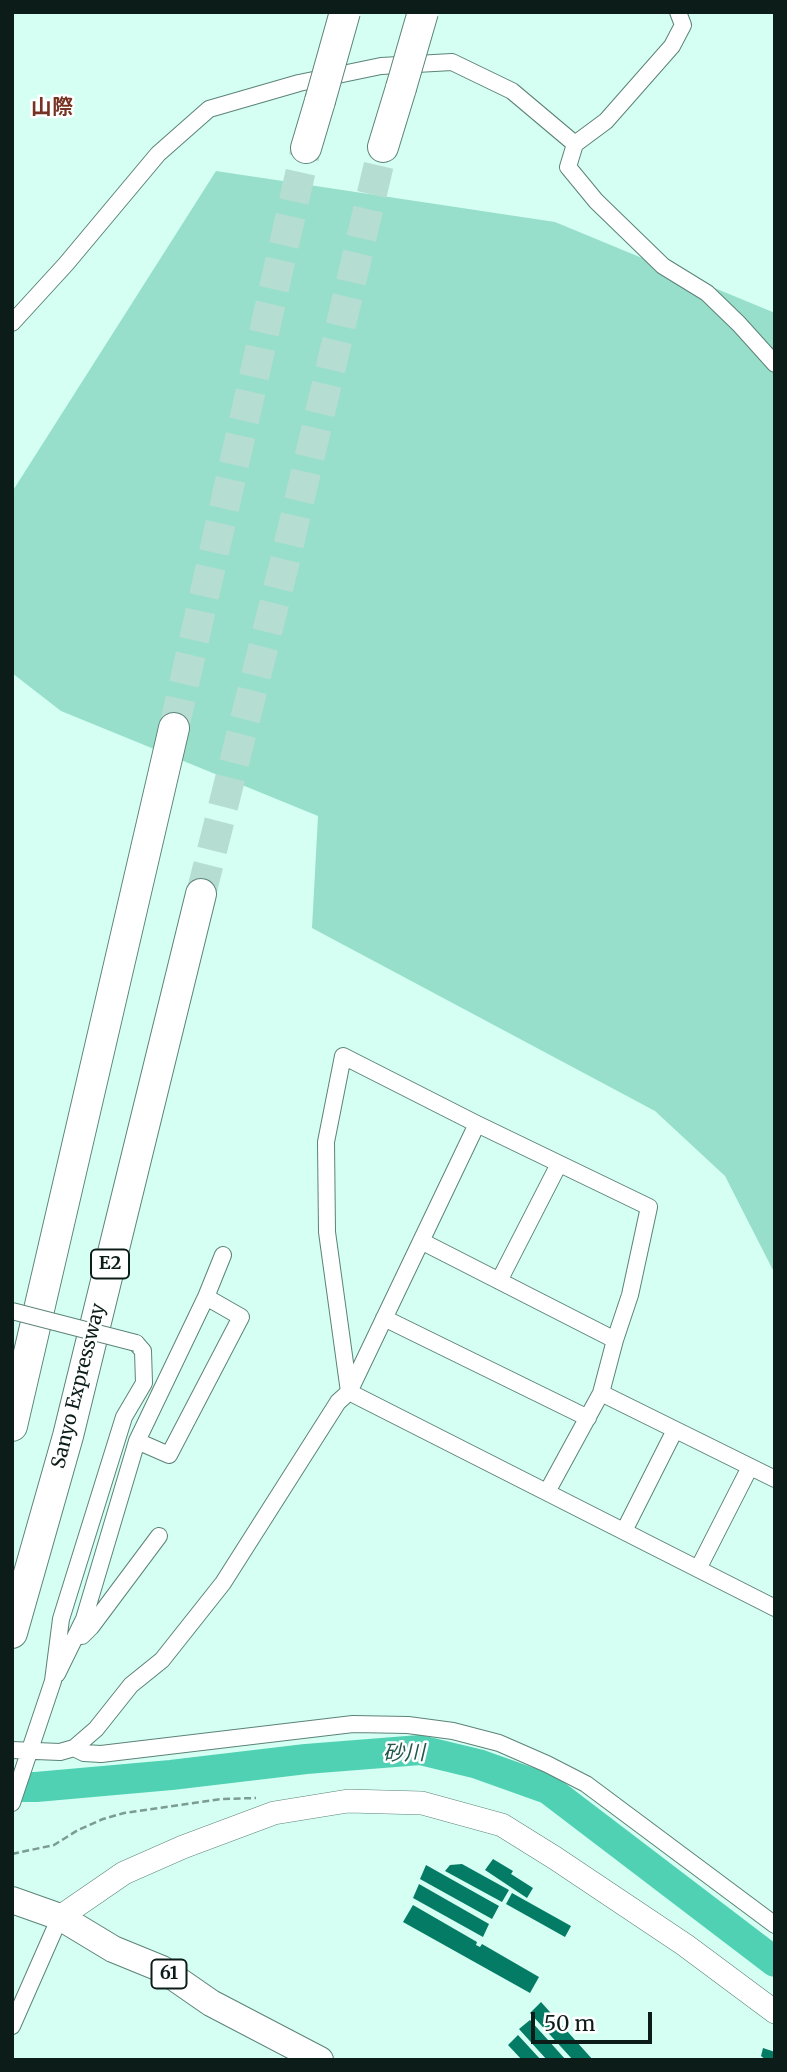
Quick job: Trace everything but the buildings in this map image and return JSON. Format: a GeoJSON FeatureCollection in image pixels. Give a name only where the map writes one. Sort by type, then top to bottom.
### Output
{"type":"FeatureCollection","features":[{"type":"Feature","properties":{"kind":"highway"},"geometry":{"type":"LineString","coordinates":[[306,148],[345,12]]}},
{"type":"Feature","properties":{"kind":"highway"},"geometry":{"type":"LineString","coordinates":[[383,147],[423,12]]}},
{"type":"Feature","properties":{"kind":"highway"},"geometry":{"type":"LineString","coordinates":[[12,1426],[174,728]]}},
{"type":"Feature","properties":{"kind":"highway","name":"Sanyo Expressway"},"geometry":{"type":"LineString","coordinates":[[12,1633],[68,1436],[201,894]]}},
{"type":"Feature","properties":{"kind":"main road","name":"61"},"geometry":{"type":"LineString","coordinates":[[12,1900],[60,1916],[113,1949],[162,1969],[211,2003],[320,2060]]}},
{"type":"Feature","properties":{"kind":"street"},"geometry":{"type":"LineString","coordinates":[[678,12],[683,24],[673,46],[606,121],[575,144],[568,167],[596,201],[663,266],[707,293],[775,364]]}},
{"type":"Feature","properties":{"kind":"street"},"geometry":{"type":"LineString","coordinates":[[12,323],[66,264],[158,154],[209,110],[299,83],[381,66],[452,62],[512,91],[575,144]]}},
{"type":"Feature","properties":{"kind":"street"},"geometry":{"type":"LineString","coordinates":[[349,1392],[327,1232],[326,1142],[343,1056],[649,1207],[630,1295],[601,1394],[547,1492]]}},
{"type":"Feature","properties":{"kind":"street"},"geometry":{"type":"LineString","coordinates":[[20,1751],[60,1752],[74,1748],[96,1729],[131,1685],[162,1660],[223,1583],[338,1402],[349,1392],[477,1124]]}},
{"type":"Feature","properties":{"kind":"street"},"geometry":{"type":"LineString","coordinates":[[499,1281],[559,1164]]}},
{"type":"Feature","properties":{"kind":"street"},"geometry":{"type":"LineString","coordinates":[[421,1241],[615,1340]]}},
{"type":"Feature","properties":{"kind":"street"},"geometry":{"type":"LineString","coordinates":[[12,1803],[20,1751],[72,1646],[87,1609],[137,1441],[206,1297],[223,1255]]}},
{"type":"Feature","properties":{"kind":"street"},"geometry":{"type":"LineString","coordinates":[[137,1441],[169,1455],[241,1317],[206,1297]]}},
{"type":"Feature","properties":{"kind":"street"},"geometry":{"type":"LineString","coordinates":[[12,1311],[136,1343],[143,1351],[144,1384],[124,1417],[64,1607],[53,1681]]}},
{"type":"Feature","properties":{"kind":"street"},"geometry":{"type":"LineString","coordinates":[[384,1318],[588,1418]]}},
{"type":"Feature","properties":{"kind":"street"},"geometry":{"type":"LineString","coordinates":[[349,1392],[774,1606]]}},
{"type":"Feature","properties":{"kind":"street"},"geometry":{"type":"LineString","coordinates":[[601,1394],[775,1479]]}},
{"type":"Feature","properties":{"kind":"street"},"geometry":{"type":"LineString","coordinates":[[624,1531],[675,1430]]}},
{"type":"Feature","properties":{"kind":"street"},"geometry":{"type":"LineString","coordinates":[[698,1569],[750,1467]]}},
{"type":"Feature","properties":{"kind":"street"},"geometry":{"type":"LineString","coordinates":[[72,1646],[91,1627],[159,1535]]}},
{"type":"Feature","properties":{"kind":"street"},"geometry":{"type":"LineString","coordinates":[[74,1748],[84,1753],[101,1754],[353,1724],[408,1725],[453,1731],[499,1743],[586,1784],[775,1924]]}},
{"type":"Feature","properties":{"kind":"street"},"geometry":{"type":"LineString","coordinates":[[12,2026],[60,1916],[124,1873],[183,1847],[274,1814],[348,1801],[422,1803],[502,1825],[685,1945],[775,2012]]}},
{"type":"Feature","properties":{"kind":"path"},"geometry":{"type":"LineString","coordinates":[[12,1854],[54,1845],[78,1830],[124,1813],[221,1799],[257,1798]]}},
{"type":"Feature","properties":{"kind":"green space"},"geometry":{"type":"Polygon","coordinates":[[[216,171],[555,222],[775,313],[775,1274],[725,1176],[655,1111],[312,928],[318,816],[61,711],[12,673],[12,492],[216,171]]]}},
{"type":"Feature","properties":{"kind":"waterway","name":"砂川"},"geometry":{"type":"LineString","coordinates":[[12,1787],[171,1775],[306,1759],[420,1750],[478,1764],[548,1789],[775,1962]]}},
{"type":"Feature","properties":{"kind":"tunnel"},"geometry":{"type":"LineString","coordinates":[[201,894],[283,569],[383,147]]}},
{"type":"Feature","properties":{"kind":"tunnel"},"geometry":{"type":"LineString","coordinates":[[174,728],[306,148]]}},
{"type":"Feature","properties":{"kind":"district","name":"山際"},"geometry":{"type":"Point","coordinates":[52,108]}}]}
